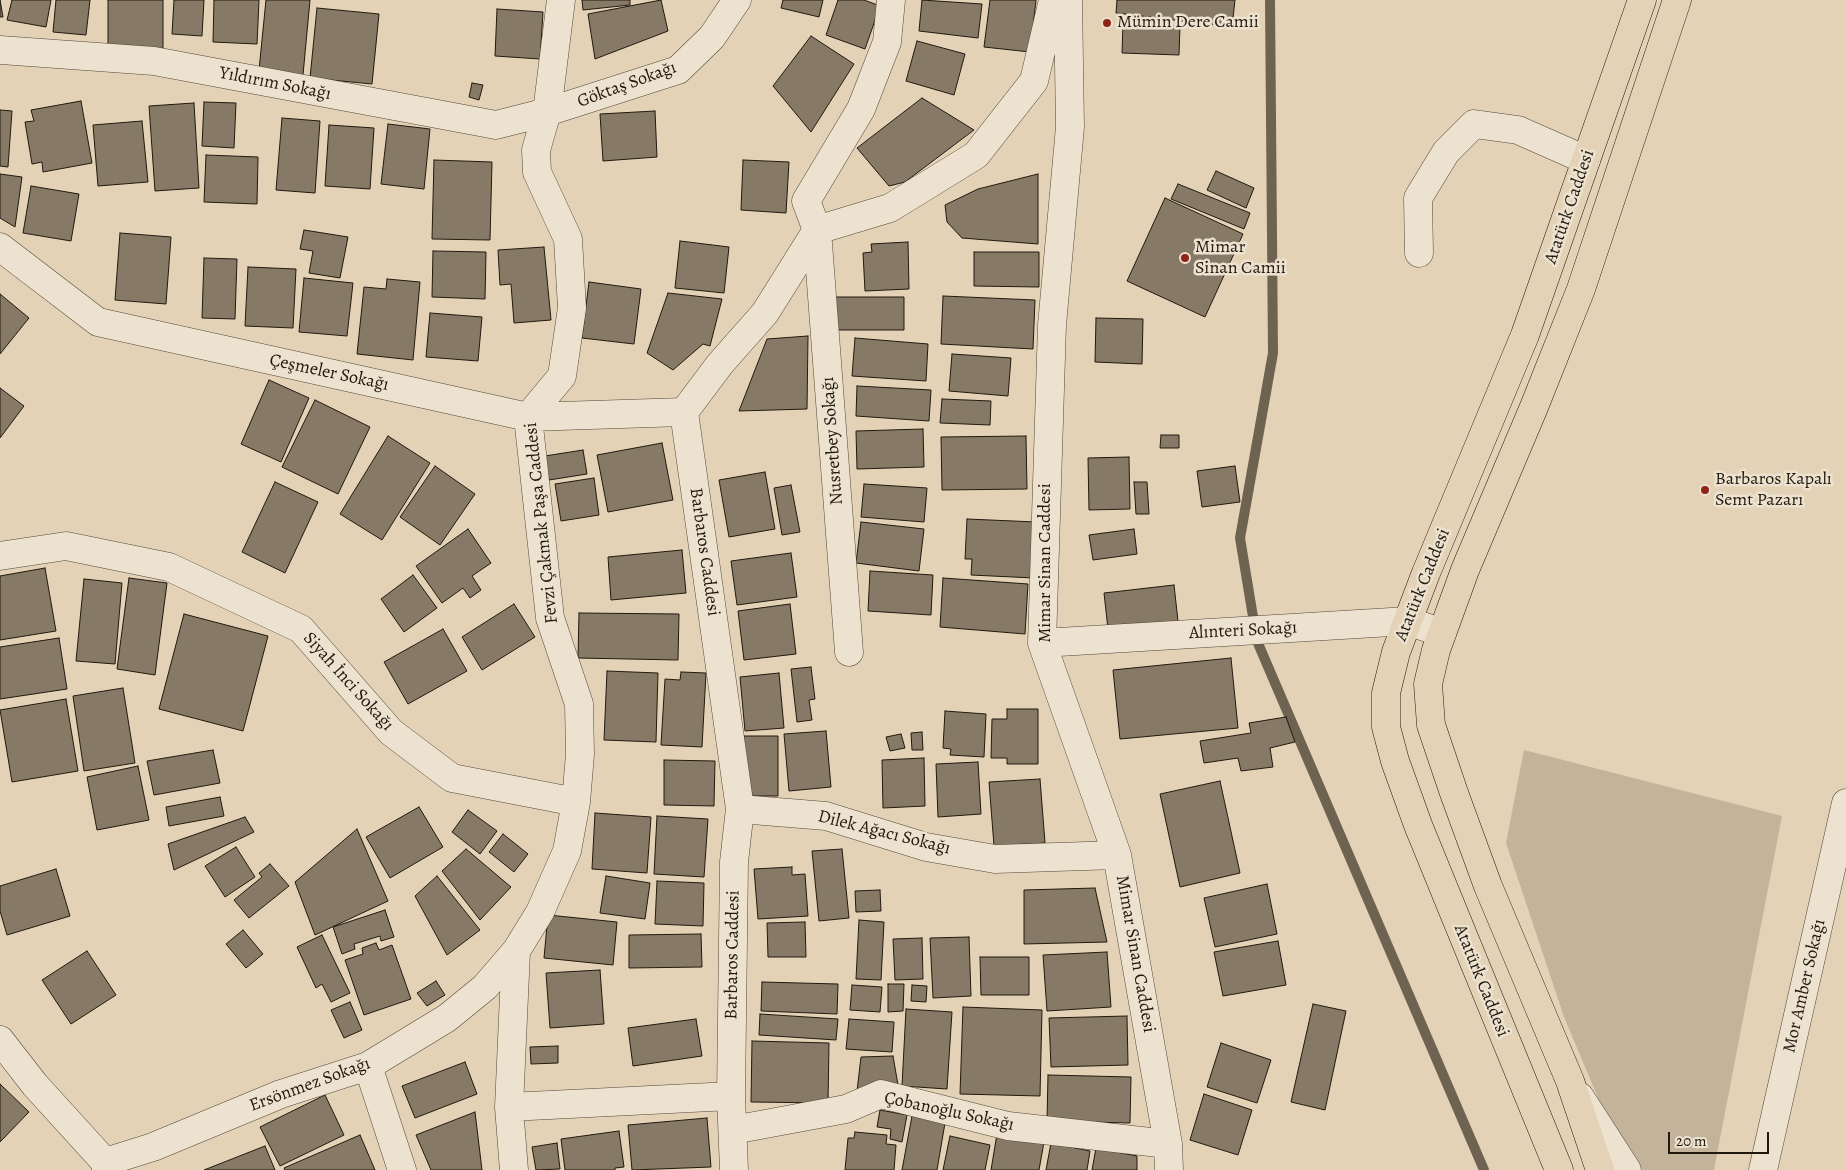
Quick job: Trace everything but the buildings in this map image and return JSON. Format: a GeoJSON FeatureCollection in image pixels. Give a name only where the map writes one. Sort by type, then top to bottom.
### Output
{"type":"FeatureCollection","features":[{"type":"Feature","properties":{"kind":"main road","name":"Atatürk Caddesi"},"geometry":{"type":"LineString","coordinates":[[1559,1170],[1418,825],[1386,728],[1386,693],[1396,652],[1408,621],[1525,335],[1642,0]]}},
{"type":"Feature","properties":{"kind":"main road","name":"Atatürk Caddesi"},"geometry":{"type":"LineString","coordinates":[[1600,1170],[1570,1081],[1488,886],[1431,725],[1428,684],[1442,633],[1465,570],[1534,407],[1581,289],[1677,0]]}},
{"type":"Feature","properties":{"kind":"street","name":"Fevzi Çakmak Paşa Caddesi"},"geometry":{"type":"LineString","coordinates":[[514,1170],[509,1107],[516,951],[540,912],[567,851],[576,802],[580,754],[580,704],[550,618],[528,416],[562,376],[572,308],[568,239],[537,172],[536,150],[547,112],[561,0]]}},
{"type":"Feature","properties":{"kind":"street","name":"Göktaş Sokağı"},"geometry":{"type":"LineString","coordinates":[[547,112],[678,70],[712,37],[737,0]]}},
{"type":"Feature","properties":{"kind":"street"},"geometry":{"type":"LineString","coordinates":[[817,230],[806,202],[861,109],[888,42],[891,0]]}},
{"type":"Feature","properties":{"kind":"street"},"geometry":{"type":"LineString","coordinates":[[684,412],[720,364],[765,313],[817,230],[890,208],[976,155],[1034,82],[1053,0]]}},
{"type":"Feature","properties":{"kind":"street","name":"Mimar Sinan Caddesi"},"geometry":{"type":"LineString","coordinates":[[1068,0],[1070,127],[1052,325],[1042,643],[1118,855],[1168,1157]]}},
{"type":"Feature","properties":{"kind":"street","name":"Yıldırım Sokağı"},"geometry":{"type":"LineString","coordinates":[[0,50],[154,61],[496,125],[547,112]]}},
{"type":"Feature","properties":{"kind":"street"},"geometry":{"type":"LineString","coordinates":[[1418,252],[1418,198],[1446,152],[1474,124],[1518,130],[1586,160]]}},
{"type":"Feature","properties":{"kind":"street","name":"Nusretbey Sokağı"},"geometry":{"type":"LineString","coordinates":[[817,230],[849,652]]}},
{"type":"Feature","properties":{"kind":"street","name":"Çeşmeler Sokağı"},"geometry":{"type":"LineString","coordinates":[[0,247],[98,322],[528,416],[684,412]]}},
{"type":"Feature","properties":{"kind":"street","name":"Barbaros Caddesi"},"geometry":{"type":"LineString","coordinates":[[684,412],[740,809],[734,862],[731,1096],[734,1170]]}},
{"type":"Feature","properties":{"kind":"street","name":"Siyah İnci Sokağı"},"geometry":{"type":"LineString","coordinates":[[0,556],[66,546],[169,567],[301,629],[391,732],[452,778],[576,802]]}},
{"type":"Feature","properties":{"kind":"street","name":"Alınteri Sokağı"},"geometry":{"type":"LineString","coordinates":[[1042,643],[1408,621],[1442,633]]}},
{"type":"Feature","properties":{"kind":"street","name":"Mor Amber Sokağı"},"geometry":{"type":"LineString","coordinates":[[1763,1170],[1846,803]]}},
{"type":"Feature","properties":{"kind":"street","name":"Dilek Ağacı Sokağı"},"geometry":{"type":"LineString","coordinates":[[740,809],[826,816],[926,846],[995,858],[1118,855]]}},
{"type":"Feature","properties":{"kind":"street","name":"Ersönmez Sokağı"},"geometry":{"type":"LineString","coordinates":[[106,1166],[281,1094],[368,1066],[447,1018],[485,987],[516,951]]}},
{"type":"Feature","properties":{"kind":"street"},"geometry":{"type":"LineString","coordinates":[[0,1040],[35,1085],[106,1166]]}},
{"type":"Feature","properties":{"kind":"street"},"geometry":{"type":"LineString","coordinates":[[368,1066],[402,1170]]}},
{"type":"Feature","properties":{"kind":"street"},"geometry":{"type":"LineString","coordinates":[[1570,1081],[1627,1170]]}},
{"type":"Feature","properties":{"kind":"street","name":"Çobanoğlu Sokağı"},"geometry":{"type":"LineString","coordinates":[[733,1130],[846,1109],[881,1094],[1008,1126],[1168,1157]]}},
{"type":"Feature","properties":{"kind":"street"},"geometry":{"type":"LineString","coordinates":[[509,1107],[731,1096]]}},
{"type":"Feature","properties":{"kind":"shaded area"},"geometry":{"type":"Polygon","coordinates":[[[1524,750],[1782,816],[1714,1170],[1643,1170],[1604,1112],[1564,1017],[1506,843],[1524,750]]]}},
{"type":"Feature","properties":{"kind":"waterway"},"geometry":{"type":"LineString","coordinates":[[1270,0],[1273,353],[1240,538],[1257,641],[1484,1170]]}},
{"type":"Feature","properties":{"kind":"place","name":"Mümin Dere Camii"},"geometry":{"type":"Point","coordinates":[1107,23]}},
{"type":"Feature","properties":{"kind":"place","name":"Mimar Sinan Camii"},"geometry":{"type":"Point","coordinates":[1185,258]}},
{"type":"Feature","properties":{"kind":"place","name":"Barbaros Kapalı Semt Pazarı"},"geometry":{"type":"Point","coordinates":[1705,490]}}]}
